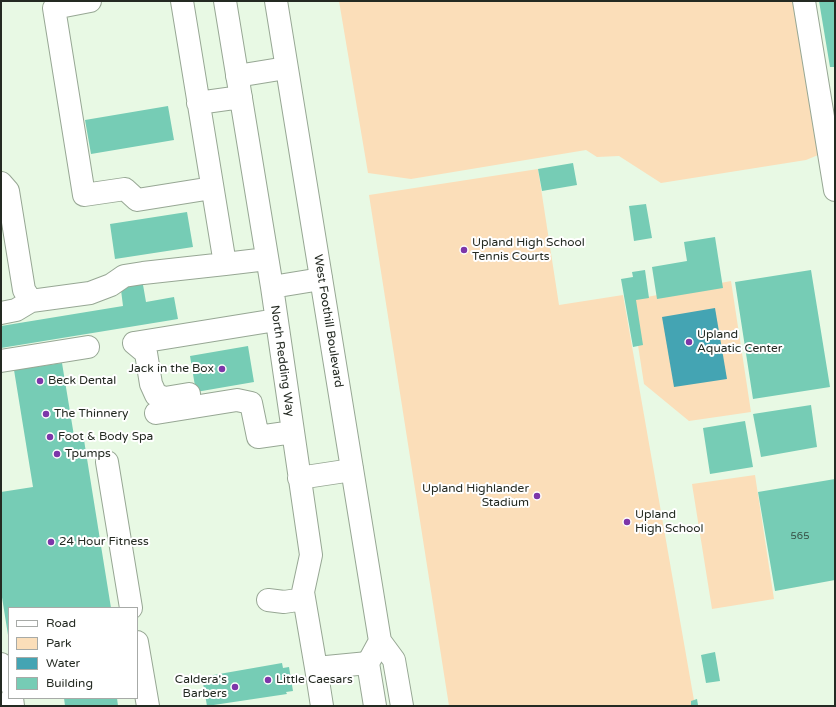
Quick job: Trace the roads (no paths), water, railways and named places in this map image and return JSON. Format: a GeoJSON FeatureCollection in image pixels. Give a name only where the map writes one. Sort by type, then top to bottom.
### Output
{"type":"FeatureCollection","features":[{"type":"Feature","properties":{"kind":"main road"},"geometry":{"type":"LineString","coordinates":[[90,1],[54,8],[84,195],[125,189],[137,200],[212,188]]}},
{"type":"Feature","properties":{"kind":"main road"},"geometry":{"type":"LineString","coordinates":[[182,1],[225,264]]}},
{"type":"Feature","properties":{"kind":"main road","name":"North Redding Way"},"geometry":{"type":"LineString","coordinates":[[225,1],[272,287],[311,556],[303,592],[322,706]]}},
{"type":"Feature","properties":{"kind":"main road","name":"West Foothill Boulevard"},"geometry":{"type":"LineString","coordinates":[[276,1],[380,641],[394,660],[402,706]]}},
{"type":"Feature","properties":{"kind":"main road"},"geometry":{"type":"LineString","coordinates":[[804,1],[835,190]]}},
{"type":"Feature","properties":{"kind":"main road"},"geometry":{"type":"LineString","coordinates":[[198,103],[286,68]]}},
{"type":"Feature","properties":{"kind":"main road"},"geometry":{"type":"LineString","coordinates":[[1,183],[8,191],[24,290],[31,301]]}},
{"type":"Feature","properties":{"kind":"main road"},"geometry":{"type":"LineString","coordinates":[[1,313],[16,310],[31,301],[90,293],[111,285],[124,276],[143,272],[267,259]]}},
{"type":"Feature","properties":{"kind":"main road"},"geometry":{"type":"LineString","coordinates":[[272,287],[321,279]]}},
{"type":"Feature","properties":{"kind":"main road"},"geometry":{"type":"LineString","coordinates":[[276,320],[134,343],[146,353],[151,384],[156,395],[165,398],[238,386],[251,403],[258,436],[293,432]]}},
{"type":"Feature","properties":{"kind":"main road"},"geometry":{"type":"LineString","coordinates":[[1,361],[88,347]]}},
{"type":"Feature","properties":{"kind":"main road"},"geometry":{"type":"LineString","coordinates":[[156,413],[237,400],[251,403]]}},
{"type":"Feature","properties":{"kind":"main road"},"geometry":{"type":"LineString","coordinates":[[107,462],[131,607]]}},
{"type":"Feature","properties":{"kind":"main road"},"geometry":{"type":"LineString","coordinates":[[299,478],[352,470]]}},
{"type":"Feature","properties":{"kind":"main road"},"geometry":{"type":"LineString","coordinates":[[268,600],[284,602],[304,599]]}},
{"type":"Feature","properties":{"kind":"main road"},"geometry":{"type":"LineString","coordinates":[[375,706],[368,663],[380,641]]}},
{"type":"Feature","properties":{"kind":"main road"},"geometry":{"type":"LineString","coordinates":[[138,648],[148,706]]}},
{"type":"Feature","properties":{"kind":"main road"},"geometry":{"type":"LineString","coordinates":[[316,668],[368,663]]}},
{"type":"Feature","properties":{"kind":"main road"},"geometry":{"type":"LineString","coordinates":[[1,664],[8,681]]}},
{"type":"Feature","properties":{"kind":"water"},"geometry":{"type":"Polygon","coordinates":[[[715,308],[727,379],[674,387],[662,317],[715,308]]]}},
{"type":"Feature","properties":{"kind":"place","name":"Upland High School Tennis Courts"},"geometry":{"type":"Point","coordinates":[464,250]}},
{"type":"Feature","properties":{"kind":"place","name":"Upland Aquatic Center"},"geometry":{"type":"Point","coordinates":[689,342]}},
{"type":"Feature","properties":{"kind":"place","name":"Jack in the Box"},"geometry":{"type":"Point","coordinates":[222,369]}},
{"type":"Feature","properties":{"kind":"place","name":"Beck Dental"},"geometry":{"type":"Point","coordinates":[40,381]}},
{"type":"Feature","properties":{"kind":"place","name":"The Thinnery"},"geometry":{"type":"Point","coordinates":[46,414]}},
{"type":"Feature","properties":{"kind":"place","name":"Foot & Body Spa"},"geometry":{"type":"Point","coordinates":[50,437]}},
{"type":"Feature","properties":{"kind":"place","name":"Tpumps"},"geometry":{"type":"Point","coordinates":[57,454]}},
{"type":"Feature","properties":{"kind":"place","name":"Upland Highlander Stadium"},"geometry":{"type":"Point","coordinates":[537,496]}},
{"type":"Feature","properties":{"kind":"place","name":"Upland High School"},"geometry":{"type":"Point","coordinates":[627,522]}},
{"type":"Feature","properties":{"kind":"place","name":"24 Hour Fitness"},"geometry":{"type":"Point","coordinates":[51,542]}},
{"type":"Feature","properties":{"kind":"place","name":"Little Caesars"},"geometry":{"type":"Point","coordinates":[268,680]}},
{"type":"Feature","properties":{"kind":"place","name":"Caldera's Barbers"},"geometry":{"type":"Point","coordinates":[235,687]}}]}
